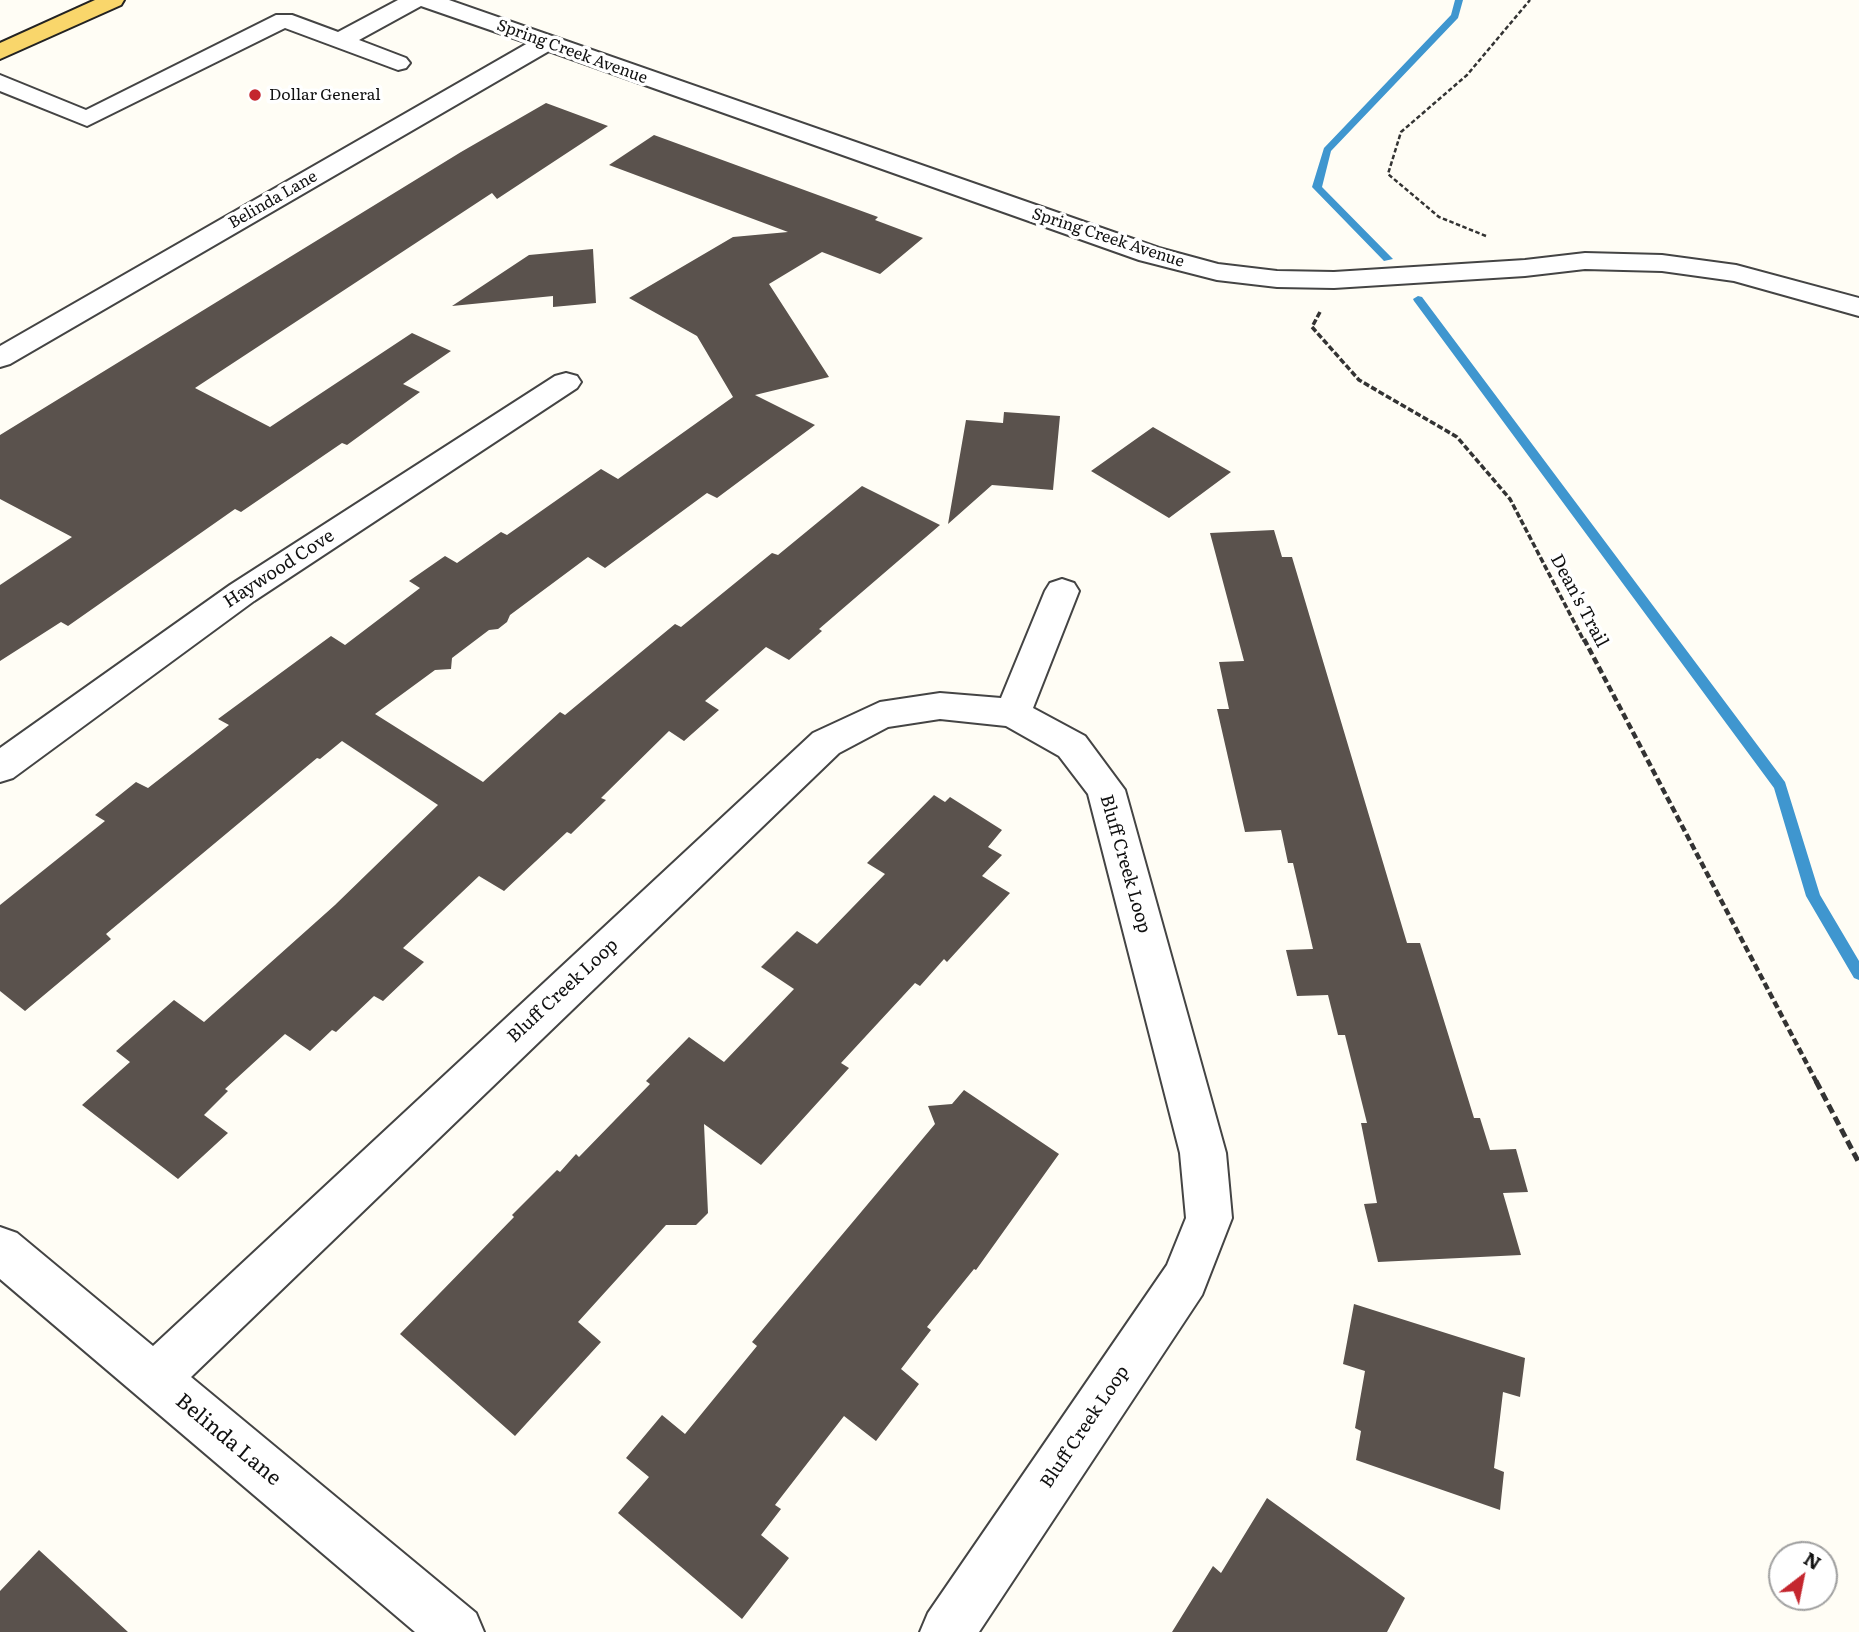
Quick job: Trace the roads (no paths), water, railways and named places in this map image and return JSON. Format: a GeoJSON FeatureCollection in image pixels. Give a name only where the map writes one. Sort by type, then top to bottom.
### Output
{"type":"FeatureCollection","features":[{"type":"Feature","properties":{"kind":"main road"},"geometry":{"type":"LineString","coordinates":[[0,52],[113,0]]}},
{"type":"Feature","properties":{"kind":"street"},"geometry":{"type":"LineString","coordinates":[[340,41],[415,0]]}},
{"type":"Feature","properties":{"kind":"street","name":"Spring Creek Avenue"},"geometry":{"type":"LineString","coordinates":[[427,0],[1149,254],[1217,272],[1277,279],[1334,280],[1525,268],[1585,261],[1662,263],[1736,273],[1859,307]]}},
{"type":"Feature","properties":{"kind":"street"},"geometry":{"type":"LineString","coordinates":[[0,82],[87,119],[284,20],[398,63]]}},
{"type":"Feature","properties":{"kind":"street","name":"Belinda Lane"},"geometry":{"type":"LineString","coordinates":[[0,358],[546,43]]}},
{"type":"Feature","properties":{"kind":"street","name":"Haywood Cove"},"geometry":{"type":"LineString","coordinates":[[0,768],[242,593],[566,382]]}},
{"type":"Feature","properties":{"kind":"street"},"geometry":{"type":"LineString","coordinates":[[1013,713],[1062,591]]}},
{"type":"Feature","properties":{"kind":"street","name":"Bluff Creek Loop"},"geometry":{"type":"LineString","coordinates":[[154,1378],[826,743],[880,715],[940,706],[1013,713],[1072,746],[1106,790],[1203,1153],[1209,1218],[1185,1279],[947,1632]]}},
{"type":"Feature","properties":{"kind":"street","name":"Belinda Lane"},"geometry":{"type":"LineString","coordinates":[[0,1249],[457,1632]]}},
{"type":"Feature","properties":{"kind":"waterway"},"geometry":{"type":"LineString","coordinates":[[1388,259],[1317,187],[1327,150],[1455,16],[1459,0]]}},
{"type":"Feature","properties":{"kind":"waterway"},"geometry":{"type":"LineString","coordinates":[[1418,299],[1780,786],[1813,896],[1859,974]]}},
{"type":"Feature","properties":{"kind":"place","name":"Dollar General"},"geometry":{"type":"Point","coordinates":[255,95]}}]}
